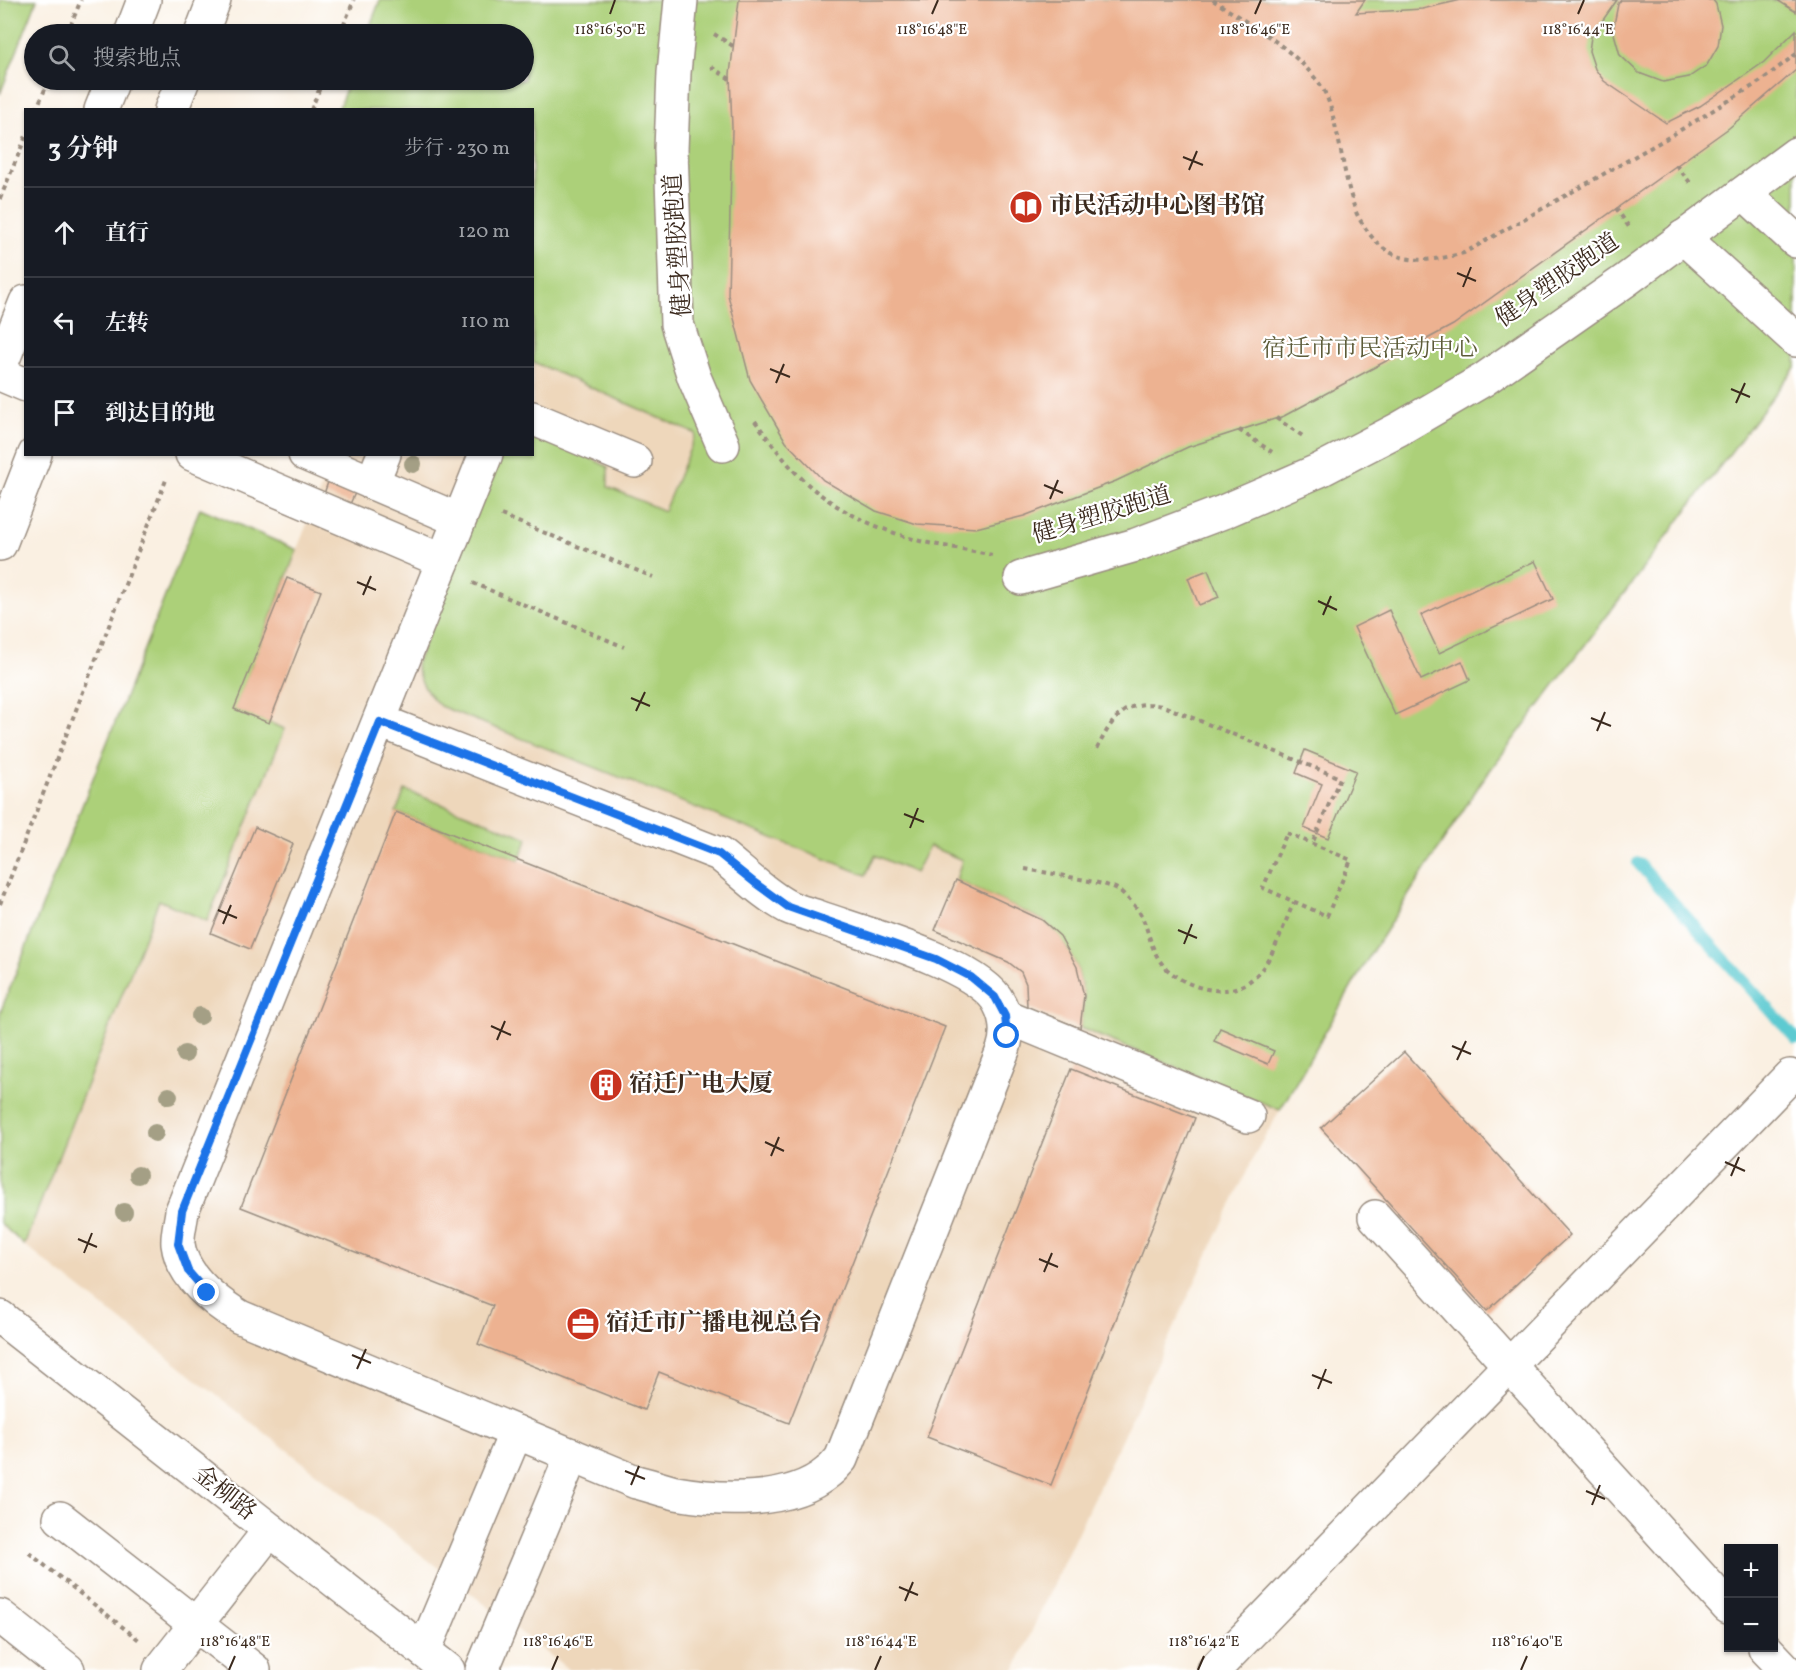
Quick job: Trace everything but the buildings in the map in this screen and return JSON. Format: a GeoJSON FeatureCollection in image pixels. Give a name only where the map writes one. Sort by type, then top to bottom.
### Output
{"type":"FeatureCollection","features":[{"type":"Feature","properties":{"kind":"street"},"geometry":{"type":"LineString","coordinates":[[135,24],[144,0]]}},
{"type":"Feature","properties":{"kind":"street"},"geometry":{"type":"LineString","coordinates":[[205,24],[214,0]]}},
{"type":"Feature","properties":{"kind":"street"},"geometry":{"type":"LineString","coordinates":[[681,0],[670,149],[677,324],[694,377],[723,445]]}},
{"type":"Feature","properties":{"kind":"street"},"geometry":{"type":"LineString","coordinates":[[102,108],[109,90]]}},
{"type":"Feature","properties":{"kind":"street"},"geometry":{"type":"LineString","coordinates":[[172,108],[179,90]]}},
{"type":"Feature","properties":{"kind":"street"},"geometry":{"type":"LineString","coordinates":[[1021,578],[1136,545],[1223,512],[1330,465],[1399,429],[1483,380],[1796,154]]}},
{"type":"Feature","properties":{"kind":"street"},"geometry":{"type":"LineString","coordinates":[[1744,193],[1796,241]]}},
{"type":"Feature","properties":{"kind":"street"},"geometry":{"type":"LineString","coordinates":[[1683,237],[1796,340]]}},
{"type":"Feature","properties":{"kind":"street"},"geometry":{"type":"LineString","coordinates":[[0,367],[22,323]]}},
{"type":"Feature","properties":{"kind":"street"},"geometry":{"type":"LineString","coordinates":[[0,374],[24,384]]}},
{"type":"Feature","properties":{"kind":"street"},"geometry":{"type":"LineString","coordinates":[[534,419],[635,461]]}},
{"type":"Feature","properties":{"kind":"street"},"geometry":{"type":"LineString","coordinates":[[0,544],[34,456]]}},
{"type":"Feature","properties":{"kind":"street"},"geometry":{"type":"LineString","coordinates":[[315,456],[378,469],[463,511]]}},
{"type":"Feature","properties":{"kind":"street"},"geometry":{"type":"LineString","coordinates":[[380,722],[719,854],[788,907],[936,959],[971,977],[995,997],[1005,1016],[1007,1036],[1003,1050],[841,1459],[828,1473],[806,1486],[782,1494],[730,1498],[676,1493],[636,1482],[240,1317],[220,1305],[188,1271],[178,1244],[182,1211],[485,456]]}},
{"type":"Feature","properties":{"kind":"street"},"geometry":{"type":"LineString","coordinates":[[180,464],[441,565]]}},
{"type":"Feature","properties":{"kind":"street"},"geometry":{"type":"LineString","coordinates":[[1005,1016],[1248,1116]]}},
{"type":"Feature","properties":{"kind":"street"},"geometry":{"type":"LineString","coordinates":[[1214,1670],[1790,1076]]}},
{"type":"Feature","properties":{"kind":"street"},"geometry":{"type":"LineString","coordinates":[[1375,1217],[1724,1603]]}},
{"type":"Feature","properties":{"kind":"street","name":"金柳路"},"geometry":{"type":"LineString","coordinates":[[0,1317],[436,1660]]}},
{"type":"Feature","properties":{"kind":"street"},"geometry":{"type":"LineString","coordinates":[[436,1660],[516,1432]]}},
{"type":"Feature","properties":{"kind":"street"},"geometry":{"type":"LineString","coordinates":[[482,1670],[572,1455]]}},
{"type":"Feature","properties":{"kind":"street"},"geometry":{"type":"LineString","coordinates":[[60,1518],[254,1670]]}},
{"type":"Feature","properties":{"kind":"street"},"geometry":{"type":"LineString","coordinates":[[163,1666],[270,1530]]}},
{"type":"Feature","properties":{"kind":"street"},"geometry":{"type":"LineString","coordinates":[[0,1616],[68,1670]]}},
{"type":"Feature","properties":{"kind":"street"},"geometry":{"type":"LineString","coordinates":[[1770,1652],[1786,1670]]}},
{"type":"Feature","properties":{"kind":"path"},"geometry":{"type":"LineString","coordinates":[[71,24],[81,0]]}},
{"type":"Feature","properties":{"kind":"path"},"geometry":{"type":"LineString","coordinates":[[344,24],[354,0]]}},
{"type":"Feature","properties":{"kind":"path"},"geometry":{"type":"LineString","coordinates":[[1213,0],[1287,50],[1309,71],[1324,91],[1332,114],[1355,211],[1375,242],[1396,256],[1417,260],[1439,259],[1464,253],[1669,137],[1761,81],[1796,54]]}},
{"type":"Feature","properties":{"kind":"path"},"geometry":{"type":"LineString","coordinates":[[37,108],[45,90]]}},
{"type":"Feature","properties":{"kind":"path"},"geometry":{"type":"LineString","coordinates":[[312,108],[319,90]]}},
{"type":"Feature","properties":{"kind":"path"},"geometry":{"type":"LineString","coordinates":[[0,199],[24,141]]}},
{"type":"Feature","properties":{"kind":"path"},"geometry":{"type":"LineString","coordinates":[[753,419],[789,466],[812,487],[852,516],[878,528],[922,541],[996,556]]}},
{"type":"Feature","properties":{"kind":"path"},"geometry":{"type":"LineString","coordinates":[[0,904],[180,464]]}},
{"type":"Feature","properties":{"kind":"path"},"geometry":{"type":"LineString","coordinates":[[463,511],[654,577]]}},
{"type":"Feature","properties":{"kind":"path"},"geometry":{"type":"LineString","coordinates":[[441,565],[624,647]]}},
{"type":"Feature","properties":{"kind":"path"},"geometry":{"type":"LineString","coordinates":[[1097,749],[1108,726],[1122,711],[1150,702],[1340,778],[1312,844]]}},
{"type":"Feature","properties":{"kind":"path"},"geometry":{"type":"LineString","coordinates":[[1287,833],[1351,860],[1327,916],[1294,902],[1263,888],[1287,833]]}},
{"type":"Feature","properties":{"kind":"path"},"geometry":{"type":"LineString","coordinates":[[1026,868],[1118,889],[1141,914],[1149,939],[1163,965],[1177,978],[1203,988],[1224,992],[1243,986],[1256,978],[1268,959],[1294,902]]}},
{"type":"Feature","properties":{"kind":"path"},"geometry":{"type":"LineString","coordinates":[[29,1552],[163,1666]]}},
{"type":"Feature","properties":{"kind":"shaded area"},"geometry":{"type":"Polygon","coordinates":[[[534,362],[1482,781],[1373,950],[1256,1152],[1015,1670],[569,1670],[24,1245],[334,456],[534,456],[534,362]]]}},
{"type":"Feature","properties":{"kind":"green space"},"geometry":{"type":"Polygon","coordinates":[[[0,0],[37,0],[28,24],[24,24],[24,33],[0,94],[0,0]]]}},
{"type":"Feature","properties":{"kind":"green space","name":"宿迁市市民活动中心"},"geometry":{"type":"Polygon","coordinates":[[[380,0],[1796,0],[1796,366],[1482,781],[1373,950],[1280,1110],[1080,1028],[1084,996],[1077,967],[1060,936],[1042,920],[956,880],[962,860],[929,846],[915,873],[875,855],[866,875],[440,706],[431,697],[416,665],[497,456],[534,456],[534,429],[608,467],[608,487],[664,511],[696,434],[534,362],[534,108],[339,108],[345,90],[534,90],[534,24],[371,24],[380,0]]]}},
{"type":"Feature","properties":{"kind":"green space"},"geometry":{"type":"Polygon","coordinates":[[[200,508],[297,550],[235,709],[285,729],[207,921],[159,900],[24,1245],[0,1223],[0,1013],[200,508]]]}},
{"type":"Feature","properties":{"kind":"green space"},"geometry":{"type":"Polygon","coordinates":[[[405,790],[528,838],[519,860],[396,812],[405,790]]]}},
{"type":"Feature","properties":{"kind":"waterway"},"geometry":{"type":"LineString","coordinates":[[1638,863],[1796,1039]]}},
{"type":"Feature","properties":{"kind":"place","name":"市民活动中心图书馆"},"geometry":{"type":"Point","coordinates":[1026,207]}},
{"type":"Feature","properties":{"kind":"place","name":"宿迁广电大厦"},"geometry":{"type":"Point","coordinates":[606,1085]}},
{"type":"Feature","properties":{"kind":"place","name":"宿迁市广播电视总台"},"geometry":{"type":"Point","coordinates":[583,1324]}},
{"type":"Feature","properties":{"kind":"route"},"geometry":{"type":"LineString","coordinates":[[207,1293],[188,1271],[178,1244],[182,1211],[380,722],[719,854],[788,907],[936,959],[971,977],[995,997],[1005,1016],[1007,1036]]}}]}
